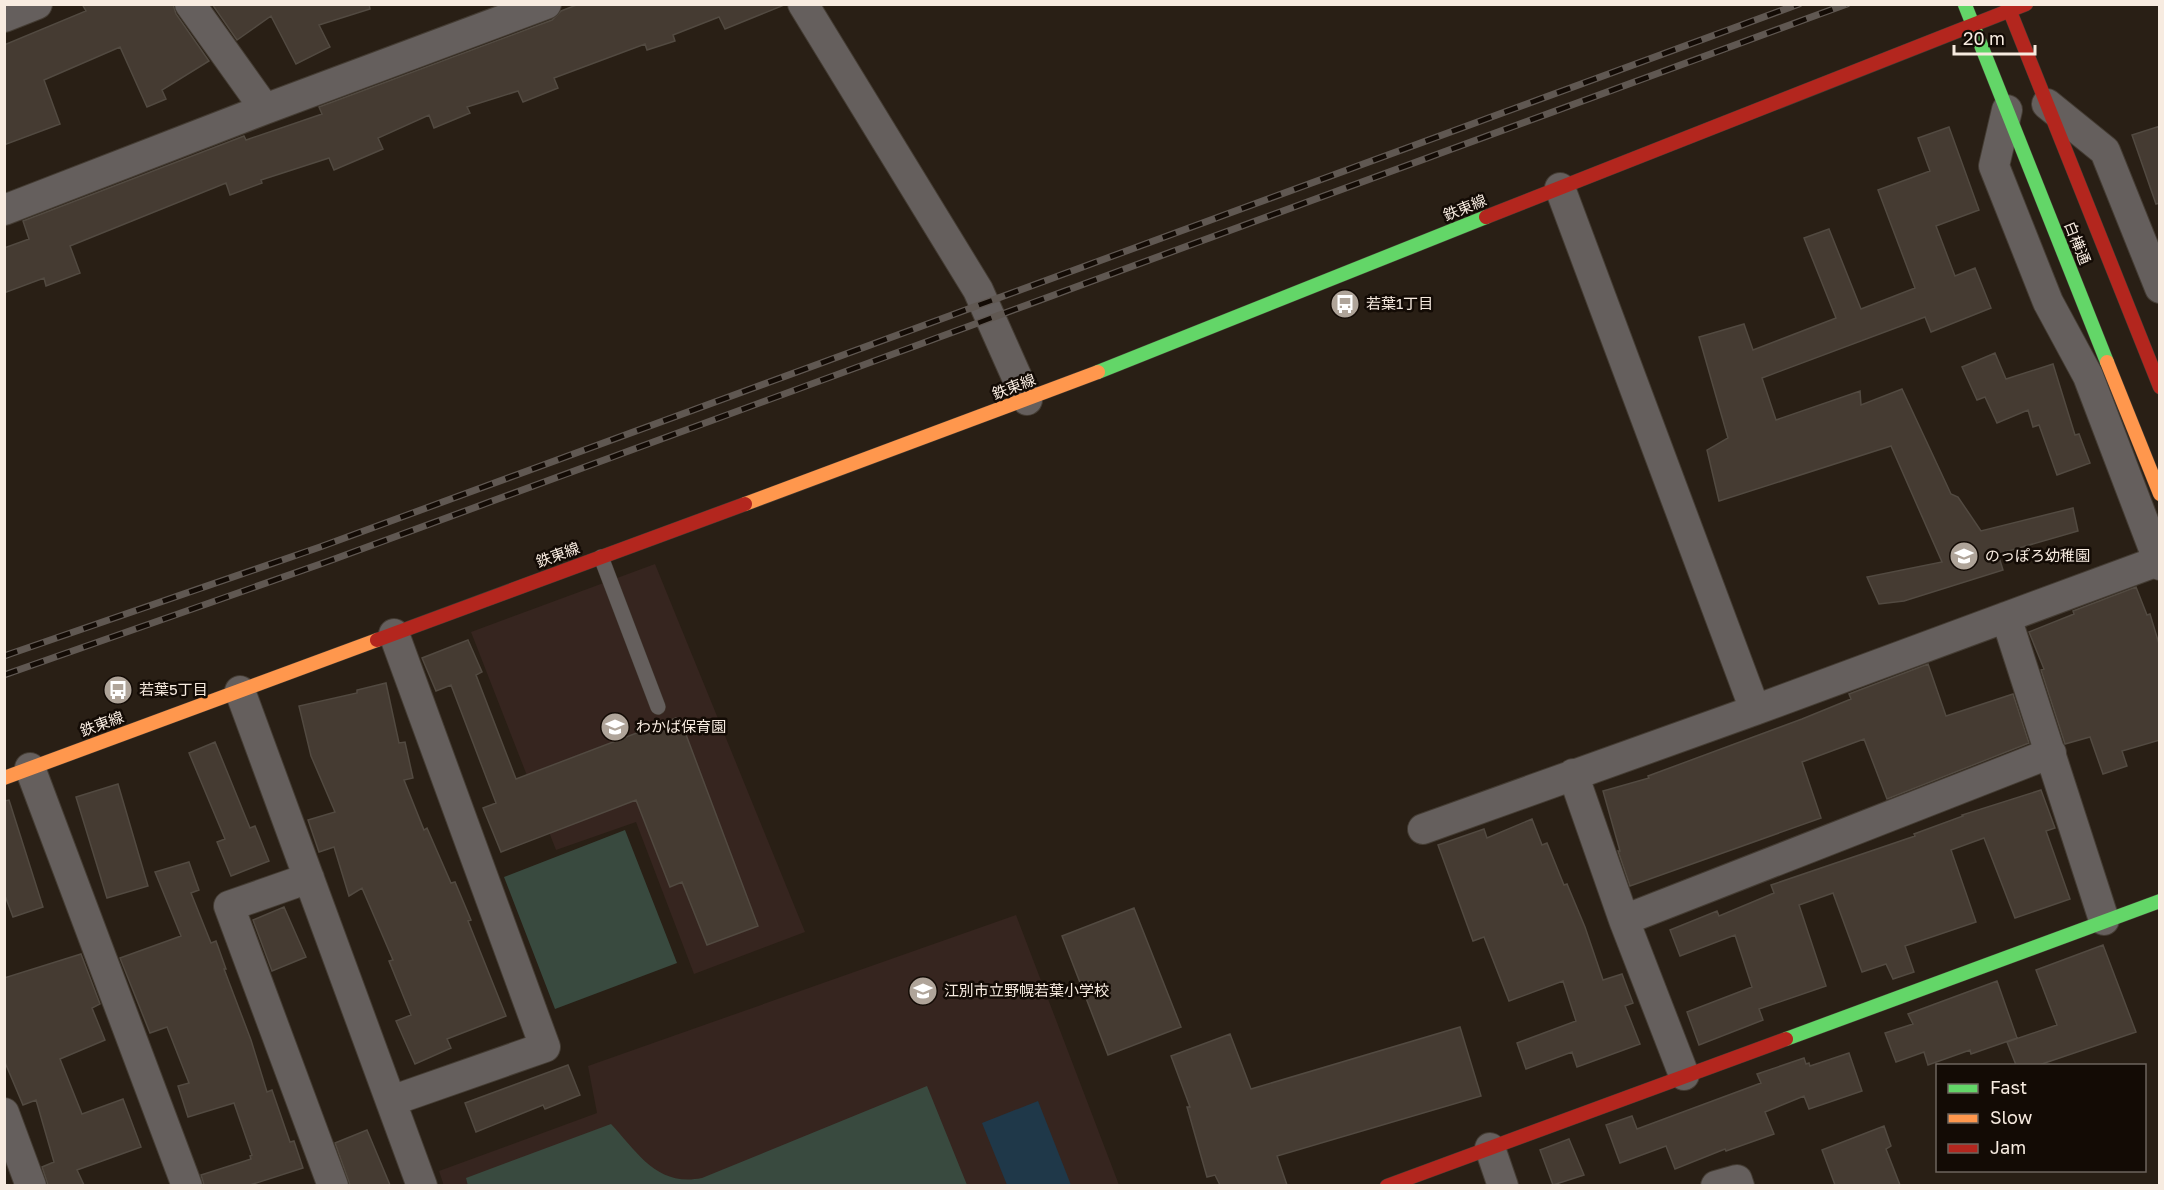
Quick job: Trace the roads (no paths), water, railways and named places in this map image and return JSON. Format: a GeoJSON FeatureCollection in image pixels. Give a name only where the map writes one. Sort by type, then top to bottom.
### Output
{"type":"FeatureCollection","features":[{"type":"Feature","properties":{"kind":"street"},"geometry":{"type":"LineString","coordinates":[[4,17],[36,4]]}},
{"type":"Feature","properties":{"kind":"street"},"geometry":{"type":"LineString","coordinates":[[190,4],[265,110]]}},
{"type":"Feature","properties":{"kind":"street"},"geometry":{"type":"LineString","coordinates":[[4,210],[546,4]]}},
{"type":"Feature","properties":{"kind":"street"},"geometry":{"type":"LineString","coordinates":[[803,4],[978,290],[1027,400]]}},
{"type":"Feature","properties":{"kind":"street","name":"白樺通"},"geometry":{"type":"LineString","coordinates":[[1965,4],[2160,494]]}},
{"type":"Feature","properties":{"kind":"street","name":"鉄東線"},"geometry":{"type":"LineString","coordinates":[[17,773],[1027,400],[2008,8],[2026,4]]}},
{"type":"Feature","properties":{"kind":"street","name":"白樺通"},"geometry":{"type":"LineString","coordinates":[[2008,8],[2160,387]]}},
{"type":"Feature","properties":{"kind":"street"},"geometry":{"type":"LineString","coordinates":[[2047,104],[2105,151],[2160,288]]}},
{"type":"Feature","properties":{"kind":"street"},"geometry":{"type":"LineString","coordinates":[[1423,829],[1755,710],[2006,616],[2159,563],[2088,376],[2048,302],[1994,166],[2007,110]]}},
{"type":"Feature","properties":{"kind":"street"},"geometry":{"type":"LineString","coordinates":[[1560,188],[1755,710]]}},
{"type":"Feature","properties":{"kind":"street"},"geometry":{"type":"LineString","coordinates":[[2006,616],[2104,920]]}},
{"type":"Feature","properties":{"kind":"street"},"geometry":{"type":"LineString","coordinates":[[391,1101],[545,1047],[394,634]]}},
{"type":"Feature","properties":{"kind":"street"},"geometry":{"type":"LineString","coordinates":[[240,691],[422,1185]]}},
{"type":"Feature","properties":{"kind":"street"},"geometry":{"type":"LineString","coordinates":[[1624,920],[2051,753]]}},
{"type":"Feature","properties":{"kind":"street"},"geometry":{"type":"LineString","coordinates":[[17,773],[187,1185]]}},
{"type":"Feature","properties":{"kind":"street"},"geometry":{"type":"LineString","coordinates":[[1573,774],[1624,920],[1684,1075]]}},
{"type":"Feature","properties":{"kind":"street"},"geometry":{"type":"LineString","coordinates":[[309,878],[229,906],[333,1185]]}},
{"type":"Feature","properties":{"kind":"street"},"geometry":{"type":"LineString","coordinates":[[1387,1185],[2160,901]]}},
{"type":"Feature","properties":{"kind":"street"},"geometry":{"type":"LineString","coordinates":[[4,1113],[10,1147],[31,1185]]}},
{"type":"Feature","properties":{"kind":"street"},"geometry":{"type":"LineString","coordinates":[[1490,1148],[1503,1185]]}},
{"type":"Feature","properties":{"kind":"street"},"geometry":{"type":"LineString","coordinates":[[1716,1185],[1737,1179],[1739,1185]]}},
{"type":"Feature","properties":{"kind":"lane"},"geometry":{"type":"LineString","coordinates":[[601,557],[658,707]]}},
{"type":"Feature","properties":{"kind":"water"},"geometry":{"type":"Polygon","coordinates":[[[1038,1101],[1071,1185],[1007,1185],[982,1123],[1038,1101]]]}},
{"type":"Feature","properties":{"kind":"railway"},"geometry":{"type":"LineString","coordinates":[[4,656],[320,547],[1799,4]]}},
{"type":"Feature","properties":{"kind":"railway"},"geometry":{"type":"LineString","coordinates":[[4,675],[329,561],[1847,4]]}},
{"type":"Feature","properties":{"kind":"place","name":"若葉1丁目"},"geometry":{"type":"Point","coordinates":[1345,304]}},
{"type":"Feature","properties":{"kind":"place","name":"のっぽろ幼稚園"},"geometry":{"type":"Point","coordinates":[1964,556]}},
{"type":"Feature","properties":{"kind":"place","name":"若葉5丁目"},"geometry":{"type":"Point","coordinates":[118,690]}},
{"type":"Feature","properties":{"kind":"place","name":"わかば保育園"},"geometry":{"type":"Point","coordinates":[615,727]}},
{"type":"Feature","properties":{"kind":"place","name":"江別市立野幌若葉小学校"},"geometry":{"type":"Point","coordinates":[923,991]}}]}
